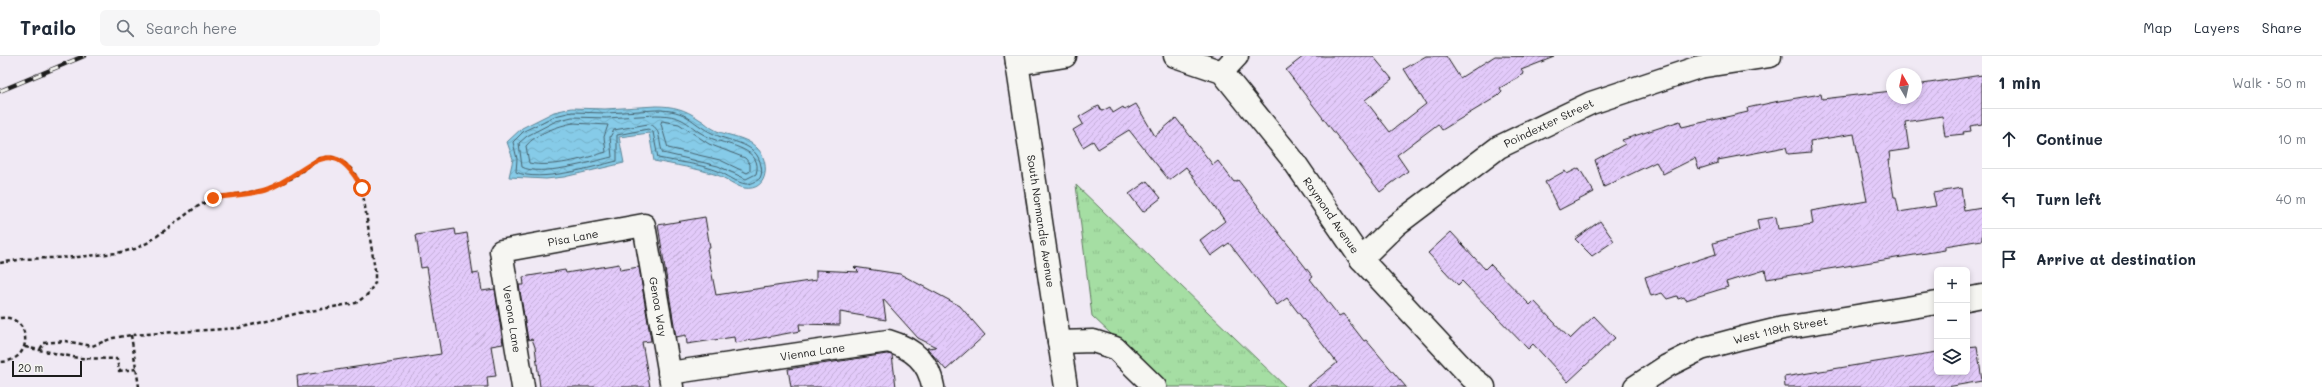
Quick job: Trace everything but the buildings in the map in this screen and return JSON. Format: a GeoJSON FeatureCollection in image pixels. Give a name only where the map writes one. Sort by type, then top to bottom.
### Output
{"type":"FeatureCollection","features":[{"type":"Feature","properties":{"kind":"street"},"geometry":{"type":"LineString","coordinates":[[1017,60],[1065,56]]}},
{"type":"Feature","properties":{"kind":"street"},"geometry":{"type":"LineString","coordinates":[[1175,56],[1210,65],[1237,56]]}},
{"type":"Feature","properties":{"kind":"street","name":"Poindexter Street"},"geometry":{"type":"LineString","coordinates":[[1361,259],[1396,225],[1499,147],[1590,103],[1699,67],[1770,56]]}},
{"type":"Feature","properties":{"kind":"street","name":"South Normandie Avenue"},"geometry":{"type":"LineString","coordinates":[[1017,60],[1066,387]]}},
{"type":"Feature","properties":{"kind":"street","name":"Raymond Avenue"},"geometry":{"type":"LineString","coordinates":[[1210,65],[1293,160],[1361,259],[1471,377],[1484,387]]}},
{"type":"Feature","properties":{"kind":"street","name":"Pisa Lane"},"geometry":{"type":"LineString","coordinates":[[501,251],[644,226]]}},
{"type":"Feature","properties":{"kind":"street","name":"Genoa Way"},"geometry":{"type":"LineString","coordinates":[[644,226],[670,380]]}},
{"type":"Feature","properties":{"kind":"street","name":"Verona Lane"},"geometry":{"type":"LineString","coordinates":[[501,251],[523,387]]}},
{"type":"Feature","properties":{"kind":"street"},"geometry":{"type":"LineString","coordinates":[[1970,298],[1982,296]]}},
{"type":"Feature","properties":{"kind":"street","name":"West 119th Street"},"geometry":{"type":"LineString","coordinates":[[1635,387],[1667,366],[1701,349],[1783,328],[1934,303]]}},
{"type":"Feature","properties":{"kind":"street","name":"Vienna Lane"},"geometry":{"type":"LineString","coordinates":[[670,380],[888,341],[907,347],[922,360],[932,378],[933,387]]}},
{"type":"Feature","properties":{"kind":"street"},"geometry":{"type":"LineString","coordinates":[[1059,342],[1093,341],[1115,348],[1155,387]]}},
{"type":"Feature","properties":{"kind":"path"},"geometry":{"type":"LineString","coordinates":[[0,263],[24,259],[117,253],[135,249],[149,242],[195,208],[213,198],[265,190],[292,178],[318,159],[331,157],[342,161],[353,171],[362,188],[367,208],[368,226],[375,270],[375,283],[367,295],[356,303],[298,313],[239,328],[131,335],[112,338],[92,346],[65,341],[52,341],[44,344],[39,351]]}},
{"type":"Feature","properties":{"kind":"path"},"geometry":{"type":"LineString","coordinates":[[0,318],[13,320],[22,326],[26,336],[25,347],[19,356],[10,362],[0,362]]}},
{"type":"Feature","properties":{"kind":"path"},"geometry":{"type":"LineString","coordinates":[[131,335],[139,387]]}},
{"type":"Feature","properties":{"kind":"path"},"geometry":{"type":"LineString","coordinates":[[25,347],[78,358],[117,359],[119,371],[136,369]]}},
{"type":"Feature","properties":{"kind":"green space"},"geometry":{"type":"Polygon","coordinates":[[[1076,185],[1286,387],[1167,387],[1092,316],[1076,185]]]}},
{"type":"Feature","properties":{"kind":"water"},"geometry":{"type":"Polygon","coordinates":[[[656,106],[673,107],[684,110],[717,131],[742,139],[752,144],[761,152],[764,159],[765,174],[763,180],[759,185],[753,188],[744,188],[737,186],[720,176],[654,161],[649,133],[619,137],[624,163],[564,177],[546,179],[509,177],[513,159],[507,142],[522,128],[554,112],[572,108],[605,109],[656,106]]]}},
{"type":"Feature","properties":{"kind":"railway"},"geometry":{"type":"LineString","coordinates":[[0,91],[84,56]]}},
{"type":"Feature","properties":{"kind":"route"},"geometry":{"type":"LineString","coordinates":[[213,198],[265,190],[292,178],[318,159],[331,157],[342,161],[353,171],[362,188]]}}]}
